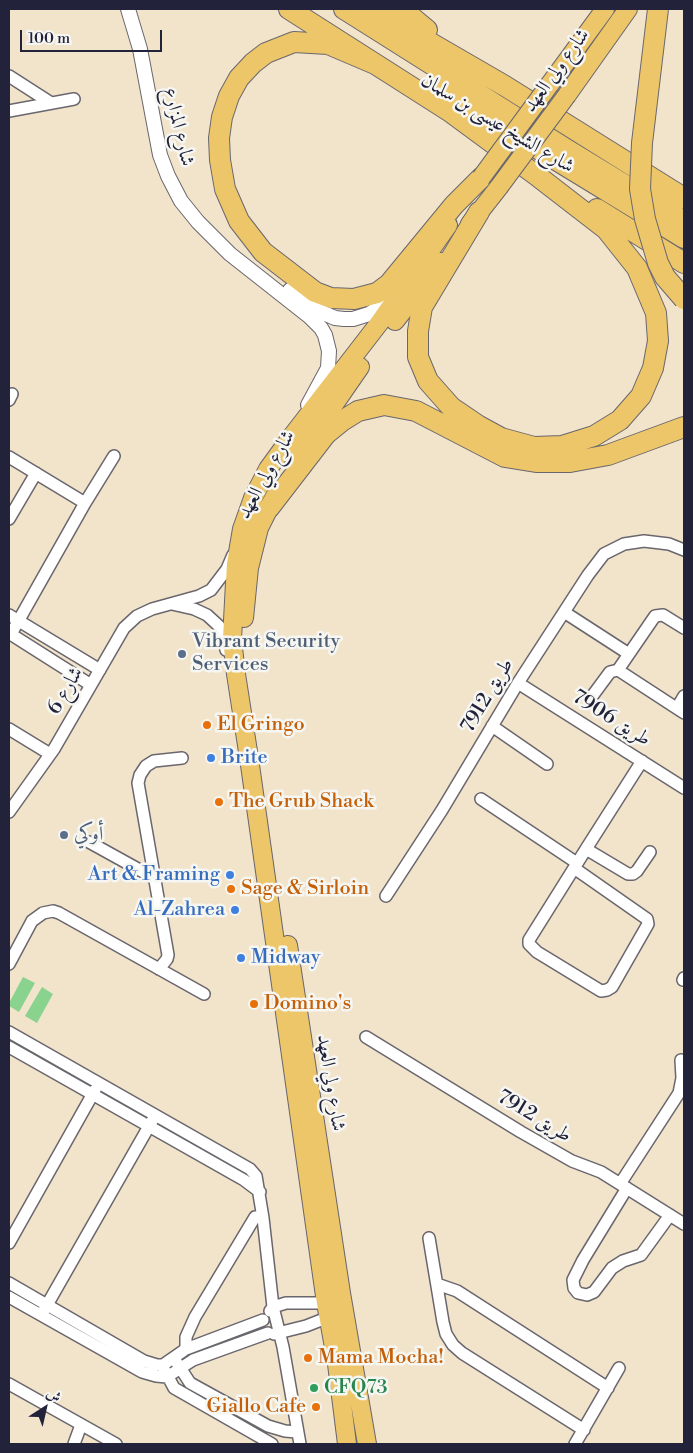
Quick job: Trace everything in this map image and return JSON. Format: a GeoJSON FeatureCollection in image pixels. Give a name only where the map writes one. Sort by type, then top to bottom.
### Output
{"type":"FeatureCollection","features":[{"type":"Feature","properties":{"kind":"highway"},"geometry":{"type":"LineString","coordinates":[[289,9],[449,111],[598,210],[684,263]]}},
{"type":"Feature","properties":{"kind":"highway","name":"شارع الشيخ عيسى بن سلمان"},"geometry":{"type":"LineString","coordinates":[[310,9],[684,238]]}},
{"type":"Feature","properties":{"kind":"highway","name":"شارع الشيخ عيسى بن سلمان"},"geometry":{"type":"LineString","coordinates":[[344,9],[684,221]]}},
{"type":"Feature","properties":{"kind":"highway"},"geometry":{"type":"LineString","coordinates":[[372,9],[505,86],[684,198]]}},
{"type":"Feature","properties":{"kind":"highway"},"geometry":{"type":"LineString","coordinates":[[402,9],[439,40],[505,86]]}},
{"type":"Feature","properties":{"kind":"highway"},"geometry":{"type":"LineString","coordinates":[[658,9],[642,143],[640,189],[648,234],[658,263],[664,277],[684,299]]}},
{"type":"Feature","properties":{"kind":"highway"},"geometry":{"type":"LineString","coordinates":[[375,64],[328,44],[294,42],[266,54],[253,63],[239,78],[229,96],[222,117],[219,138],[220,160],[225,189],[239,221],[263,252],[315,292],[331,298],[354,300],[377,293],[389,284],[454,205],[481,178]]}},
{"type":"Feature","properties":{"kind":"highway"},"geometry":{"type":"LineString","coordinates":[[449,111],[606,229],[637,268],[656,313],[658,341],[653,368],[641,396],[620,420],[594,436],[562,446],[534,447],[501,438],[479,426],[451,406],[428,381],[418,357],[418,331],[422,307],[479,212]]}},
{"type":"Feature","properties":{"kind":"highway"},"geometry":{"type":"LineString","coordinates":[[627,163],[684,186]]}},
{"type":"Feature","properties":{"kind":"highway"},"geometry":{"type":"LineString","coordinates":[[269,508],[326,434],[358,411],[384,405],[416,411],[505,457],[536,462],[570,462],[608,455],[684,427]]}},
{"type":"Feature","properties":{"kind":"main road","name":"شارع ولي العهد"},"geometry":{"type":"LineString","coordinates":[[347,1444],[232,639],[236,564],[242,528],[252,498],[268,469],[375,330],[481,178],[605,9]]}},
{"type":"Feature","properties":{"kind":"main road","name":"شارع ولي العهد"},"geometry":{"type":"LineString","coordinates":[[367,1444],[338,1274],[246,673],[244,608],[249,568],[259,528],[282,481],[304,446],[354,375],[567,95],[628,9]]}},
{"type":"Feature","properties":{"kind":"main road"},"geometry":{"type":"LineString","coordinates":[[327,1310],[336,1313],[346,1363],[359,1396]]}},
{"type":"Feature","properties":{"kind":"street","name":"شارع المزارع"},"geometry":{"type":"LineString","coordinates":[[128,9],[140,49],[157,144],[174,189],[189,212],[217,241],[237,260],[310,317],[325,335],[330,351],[328,368],[292,436]]}},
{"type":"Feature","properties":{"kind":"street"},"geometry":{"type":"LineString","coordinates":[[9,76],[51,103]]}},
{"type":"Feature","properties":{"kind":"street"},"geometry":{"type":"LineString","coordinates":[[9,111],[74,99]]}},
{"type":"Feature","properties":{"kind":"street","name":"شارع المزارع"},"geometry":{"type":"LineString","coordinates":[[217,241],[240,254],[319,311],[336,318],[353,319],[369,314],[383,303],[402,283],[414,275]]}},
{"type":"Feature","properties":{"kind":"street"},"geometry":{"type":"LineString","coordinates":[[91,685],[10,634],[14,618],[114,456]]}},
{"type":"Feature","properties":{"kind":"street"},"geometry":{"type":"LineString","coordinates":[[9,457],[85,503]]}},
{"type":"Feature","properties":{"kind":"street"},"geometry":{"type":"LineString","coordinates":[[9,519],[36,473]]}},
{"type":"Feature","properties":{"kind":"street","name":"شارع 6"},"geometry":{"type":"LineString","coordinates":[[9,812],[50,754],[117,639],[136,616],[168,604],[199,596],[211,590],[227,569],[242,528]]}},
{"type":"Feature","properties":{"kind":"street","name":"طريق 7912"},"geometry":{"type":"LineString","coordinates":[[386,896],[442,810],[518,683],[604,554],[624,544],[644,541],[669,544],[684,550]]}},
{"type":"Feature","properties":{"kind":"street"},"geometry":{"type":"LineString","coordinates":[[168,604],[194,609],[207,615],[219,626],[224,640],[229,680],[240,700]]}},
{"type":"Feature","properties":{"kind":"street"},"geometry":{"type":"LineString","coordinates":[[564,612],[629,654]]}},
{"type":"Feature","properties":{"kind":"street"},"geometry":{"type":"LineString","coordinates":[[593,695],[610,672],[618,670],[655,616],[663,615],[684,628]]}},
{"type":"Feature","properties":{"kind":"street"},"geometry":{"type":"LineString","coordinates":[[14,618],[100,670]]}},
{"type":"Feature","properties":{"kind":"street"},"geometry":{"type":"LineString","coordinates":[[618,670],[680,710],[684,696]]}},
{"type":"Feature","properties":{"kind":"street","name":"طريق 7906"},"geometry":{"type":"LineString","coordinates":[[518,683],[684,788]]}},
{"type":"Feature","properties":{"kind":"street"},"geometry":{"type":"LineString","coordinates":[[492,726],[547,764]]}},
{"type":"Feature","properties":{"kind":"street"},"geometry":{"type":"LineString","coordinates":[[9,729],[50,754]]}},
{"type":"Feature","properties":{"kind":"street"},"geometry":{"type":"LineString","coordinates":[[159,969],[168,955],[138,783],[140,775],[146,766],[154,761],[182,758]]}},
{"type":"Feature","properties":{"kind":"street"},"geometry":{"type":"LineString","coordinates":[[481,799],[576,865],[647,919],[648,924],[612,987],[607,990],[601,991],[537,952],[529,940],[576,865],[586,849],[642,761]]}},
{"type":"Feature","properties":{"kind":"street"},"geometry":{"type":"LineString","coordinates":[[89,842],[156,879]]}},
{"type":"Feature","properties":{"kind":"street"},"geometry":{"type":"LineString","coordinates":[[586,849],[628,874],[633,874],[637,871],[650,852]]}},
{"type":"Feature","properties":{"kind":"street"},"geometry":{"type":"LineString","coordinates":[[9,964],[32,921],[43,913],[53,911],[204,994]]}},
{"type":"Feature","properties":{"kind":"street"},"geometry":{"type":"LineString","coordinates":[[9,1032],[250,1169],[256,1176],[260,1192],[273,1307],[273,1333],[300,1444]]}},
{"type":"Feature","properties":{"kind":"street","name":"طريق 7912"},"geometry":{"type":"LineString","coordinates":[[366,1037],[521,1132],[572,1161],[601,1172],[684,1224]]}},
{"type":"Feature","properties":{"kind":"street"},"geometry":{"type":"LineString","coordinates":[[9,1047],[244,1180],[260,1192]]}},
{"type":"Feature","properties":{"kind":"street"},"geometry":{"type":"LineString","coordinates":[[670,1215],[642,1255],[623,1261],[612,1268],[594,1292],[584,1295],[578,1293],[572,1285],[576,1273],[624,1186],[679,1093],[682,1078],[681,1060]]}},
{"type":"Feature","properties":{"kind":"street"},"geometry":{"type":"LineString","coordinates":[[9,1243],[98,1084]]}},
{"type":"Feature","properties":{"kind":"street"},"geometry":{"type":"LineString","coordinates":[[44,1310],[155,1115]]}},
{"type":"Feature","properties":{"kind":"street"},"geometry":{"type":"LineString","coordinates":[[167,1377],[186,1349],[186,1337],[191,1323],[255,1218],[263,1218]]}},
{"type":"Feature","properties":{"kind":"street"},"geometry":{"type":"LineString","coordinates":[[430,1238],[446,1334],[457,1349],[584,1430]]}},
{"type":"Feature","properties":{"kind":"street"},"geometry":{"type":"LineString","coordinates":[[9,1283],[44,1310],[142,1372],[167,1377]]}},
{"type":"Feature","properties":{"kind":"street"},"geometry":{"type":"LineString","coordinates":[[437,1284],[463,1294],[608,1388]]}},
{"type":"Feature","properties":{"kind":"street"},"geometry":{"type":"LineString","coordinates":[[9,1296],[44,1310],[144,1361],[156,1365],[193,1360],[273,1333],[306,1326],[327,1310]]}},
{"type":"Feature","properties":{"kind":"street"},"geometry":{"type":"LineString","coordinates":[[186,1349],[263,1320],[273,1307],[286,1303],[327,1310]]}},
{"type":"Feature","properties":{"kind":"street"},"geometry":{"type":"LineString","coordinates":[[263,1320],[273,1333]]}},
{"type":"Feature","properties":{"kind":"street"},"geometry":{"type":"LineString","coordinates":[[177,1363],[190,1383],[268,1426],[297,1432]]}},
{"type":"Feature","properties":{"kind":"street"},"geometry":{"type":"LineString","coordinates":[[163,1365],[167,1377],[174,1388],[272,1444]]}},
{"type":"Feature","properties":{"kind":"street"},"geometry":{"type":"LineString","coordinates":[[575,1444],[619,1368]]}},
{"type":"Feature","properties":{"kind":"street"},"geometry":{"type":"LineString","coordinates":[[9,1384],[116,1444]]}},
{"type":"Feature","properties":{"kind":"street"},"geometry":{"type":"LineString","coordinates":[[74,1444],[82,1425]]}},
{"type":"Feature","properties":{"kind":"green space"},"geometry":{"type":"Polygon","coordinates":[[[23,977],[35,983],[19,1012],[9,1006],[9,1003],[23,977]]]}},
{"type":"Feature","properties":{"kind":"green space"},"geometry":{"type":"Polygon","coordinates":[[[42,987],[53,994],[37,1023],[25,1016],[42,987]]]}},
{"type":"Feature","properties":{"kind":"place","name":"Vibrant Security Services"},"geometry":{"type":"Point","coordinates":[182,654]}},
{"type":"Feature","properties":{"kind":"place","name":"El Gringo"},"geometry":{"type":"Point","coordinates":[207,725]}},
{"type":"Feature","properties":{"kind":"place","name":"Brite"},"geometry":{"type":"Point","coordinates":[211,758]}},
{"type":"Feature","properties":{"kind":"place","name":"The Grub Shack"},"geometry":{"type":"Point","coordinates":[219,802]}},
{"type":"Feature","properties":{"kind":"place","name":"أوكي"},"geometry":{"type":"Point","coordinates":[64,835]}},
{"type":"Feature","properties":{"kind":"place","name":"Art & Framing"},"geometry":{"type":"Point","coordinates":[230,875]}},
{"type":"Feature","properties":{"kind":"place","name":"Sage & Sirloin"},"geometry":{"type":"Point","coordinates":[231,889]}},
{"type":"Feature","properties":{"kind":"place","name":"Al-Zahrea"},"geometry":{"type":"Point","coordinates":[235,910]}},
{"type":"Feature","properties":{"kind":"place","name":"Midway"},"geometry":{"type":"Point","coordinates":[241,958]}},
{"type":"Feature","properties":{"kind":"place","name":"Domino's"},"geometry":{"type":"Point","coordinates":[254,1004]}},
{"type":"Feature","properties":{"kind":"place","name":"Mama Mocha!"},"geometry":{"type":"Point","coordinates":[308,1358]}},
{"type":"Feature","properties":{"kind":"place","name":"CFQ73"},"geometry":{"type":"Point","coordinates":[314,1388]}},
{"type":"Feature","properties":{"kind":"place","name":"Giallo Cafe"},"geometry":{"type":"Point","coordinates":[316,1407]}}]}
